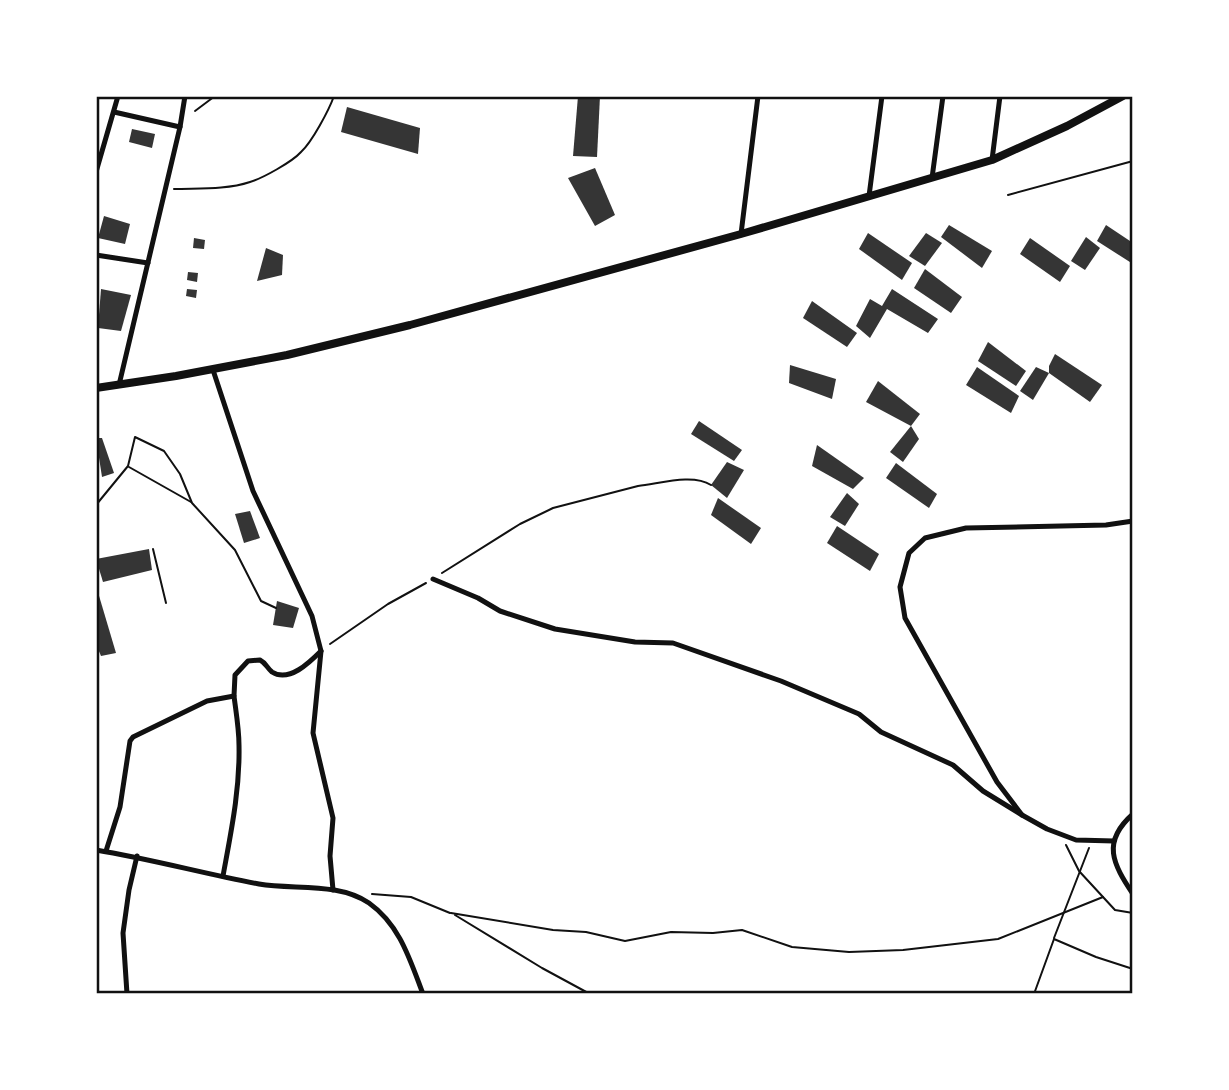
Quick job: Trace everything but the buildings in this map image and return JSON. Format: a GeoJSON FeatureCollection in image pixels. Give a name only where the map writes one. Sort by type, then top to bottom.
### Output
{"type":"FeatureCollection","features":[{"type":"Feature","properties":{"kind":"main road"},"geometry":{"type":"LineString","coordinates":[[96,388],[213,370],[287,355],[410,325],[741,234],[992,160],[1067,127],[1123,96]]}},
{"type":"Feature","properties":{"kind":"street"},"geometry":{"type":"LineString","coordinates":[[96,172],[118,96]]}},
{"type":"Feature","properties":{"kind":"street"},"geometry":{"type":"LineString","coordinates":[[119,386],[166,189],[185,96]]}},
{"type":"Feature","properties":{"kind":"street"},"geometry":{"type":"LineString","coordinates":[[741,234],[758,96]]}},
{"type":"Feature","properties":{"kind":"street"},"geometry":{"type":"LineString","coordinates":[[869,196],[882,96]]}},
{"type":"Feature","properties":{"kind":"street"},"geometry":{"type":"LineString","coordinates":[[932,178],[943,96]]}},
{"type":"Feature","properties":{"kind":"street"},"geometry":{"type":"LineString","coordinates":[[992,160],[1000,96]]}},
{"type":"Feature","properties":{"kind":"street"},"geometry":{"type":"LineString","coordinates":[[114,112],[180,127]]}},
{"type":"Feature","properties":{"kind":"street"},"geometry":{"type":"LineString","coordinates":[[96,255],[148,263]]}},
{"type":"Feature","properties":{"kind":"street"},"geometry":{"type":"LineString","coordinates":[[213,370],[253,491],[312,617],[321,650],[313,733],[333,818],[330,856],[333,890]]}},
{"type":"Feature","properties":{"kind":"street"},"geometry":{"type":"LineString","coordinates":[[1022,815],[997,782],[905,618],[900,587],[909,553],[925,538],[966,528],[1106,525],[1133,521]]}},
{"type":"Feature","properties":{"kind":"street"},"geometry":{"type":"LineString","coordinates":[[433,579],[478,598],[500,611],[555,629],[635,642],[673,643],[781,681],[859,714],[881,732],[953,765],[984,792],[1060,834],[1076,840],[1114,841]]}},
{"type":"Feature","properties":{"kind":"street"},"geometry":{"type":"LineString","coordinates":[[223,876],[235,814],[239,774],[240,742],[234,696],[235,675],[248,661],[260,660],[272,672],[288,674],[310,662],[321,650]]}},
{"type":"Feature","properties":{"kind":"street"},"geometry":{"type":"LineString","coordinates":[[106,851],[120,807],[130,741],[133,737],[207,701],[234,696]]}},
{"type":"Feature","properties":{"kind":"street"},"geometry":{"type":"LineString","coordinates":[[1133,814],[1118,827],[1114,841],[1115,867],[1133,894]]}},
{"type":"Feature","properties":{"kind":"street"},"geometry":{"type":"LineString","coordinates":[[96,850],[137,856],[261,884],[352,893],[370,904],[400,935],[423,994]]}},
{"type":"Feature","properties":{"kind":"street"},"geometry":{"type":"LineString","coordinates":[[127,994],[123,933],[137,856]]}},
{"type":"Feature","properties":{"kind":"path"},"geometry":{"type":"LineString","coordinates":[[195,111],[215,96]]}},
{"type":"Feature","properties":{"kind":"path"},"geometry":{"type":"LineString","coordinates":[[166,189],[217,187],[250,182],[275,169],[302,152],[327,117],[334,96]]}},
{"type":"Feature","properties":{"kind":"path"},"geometry":{"type":"LineString","coordinates":[[1008,195],[1133,161]]}},
{"type":"Feature","properties":{"kind":"path"},"geometry":{"type":"LineString","coordinates":[[96,505],[128,466],[135,437],[164,451],[180,474],[192,503]]}},
{"type":"Feature","properties":{"kind":"path"},"geometry":{"type":"LineString","coordinates":[[128,466],[192,503],[235,550],[261,601],[275,608]]}},
{"type":"Feature","properties":{"kind":"path"},"geometry":{"type":"LineString","coordinates":[[321,650],[379,610],[520,524],[553,508],[662,480],[702,480],[711,485]]}},
{"type":"Feature","properties":{"kind":"path"},"geometry":{"type":"LineString","coordinates":[[153,549],[166,603]]}},
{"type":"Feature","properties":{"kind":"path"},"geometry":{"type":"LineString","coordinates":[[1060,834],[1079,871],[1115,910],[1133,913]]}},
{"type":"Feature","properties":{"kind":"path"},"geometry":{"type":"LineString","coordinates":[[1034,994],[1062,915],[1093,840]]}},
{"type":"Feature","properties":{"kind":"path"},"geometry":{"type":"LineString","coordinates":[[352,893],[411,897],[451,913],[590,994]]}},
{"type":"Feature","properties":{"kind":"path"},"geometry":{"type":"LineString","coordinates":[[451,913],[625,940],[671,932],[713,933],[742,930],[792,947],[849,952],[903,950],[998,939],[1103,897]]}},
{"type":"Feature","properties":{"kind":"path"},"geometry":{"type":"LineString","coordinates":[[1054,939],[1133,970]]}}]}
